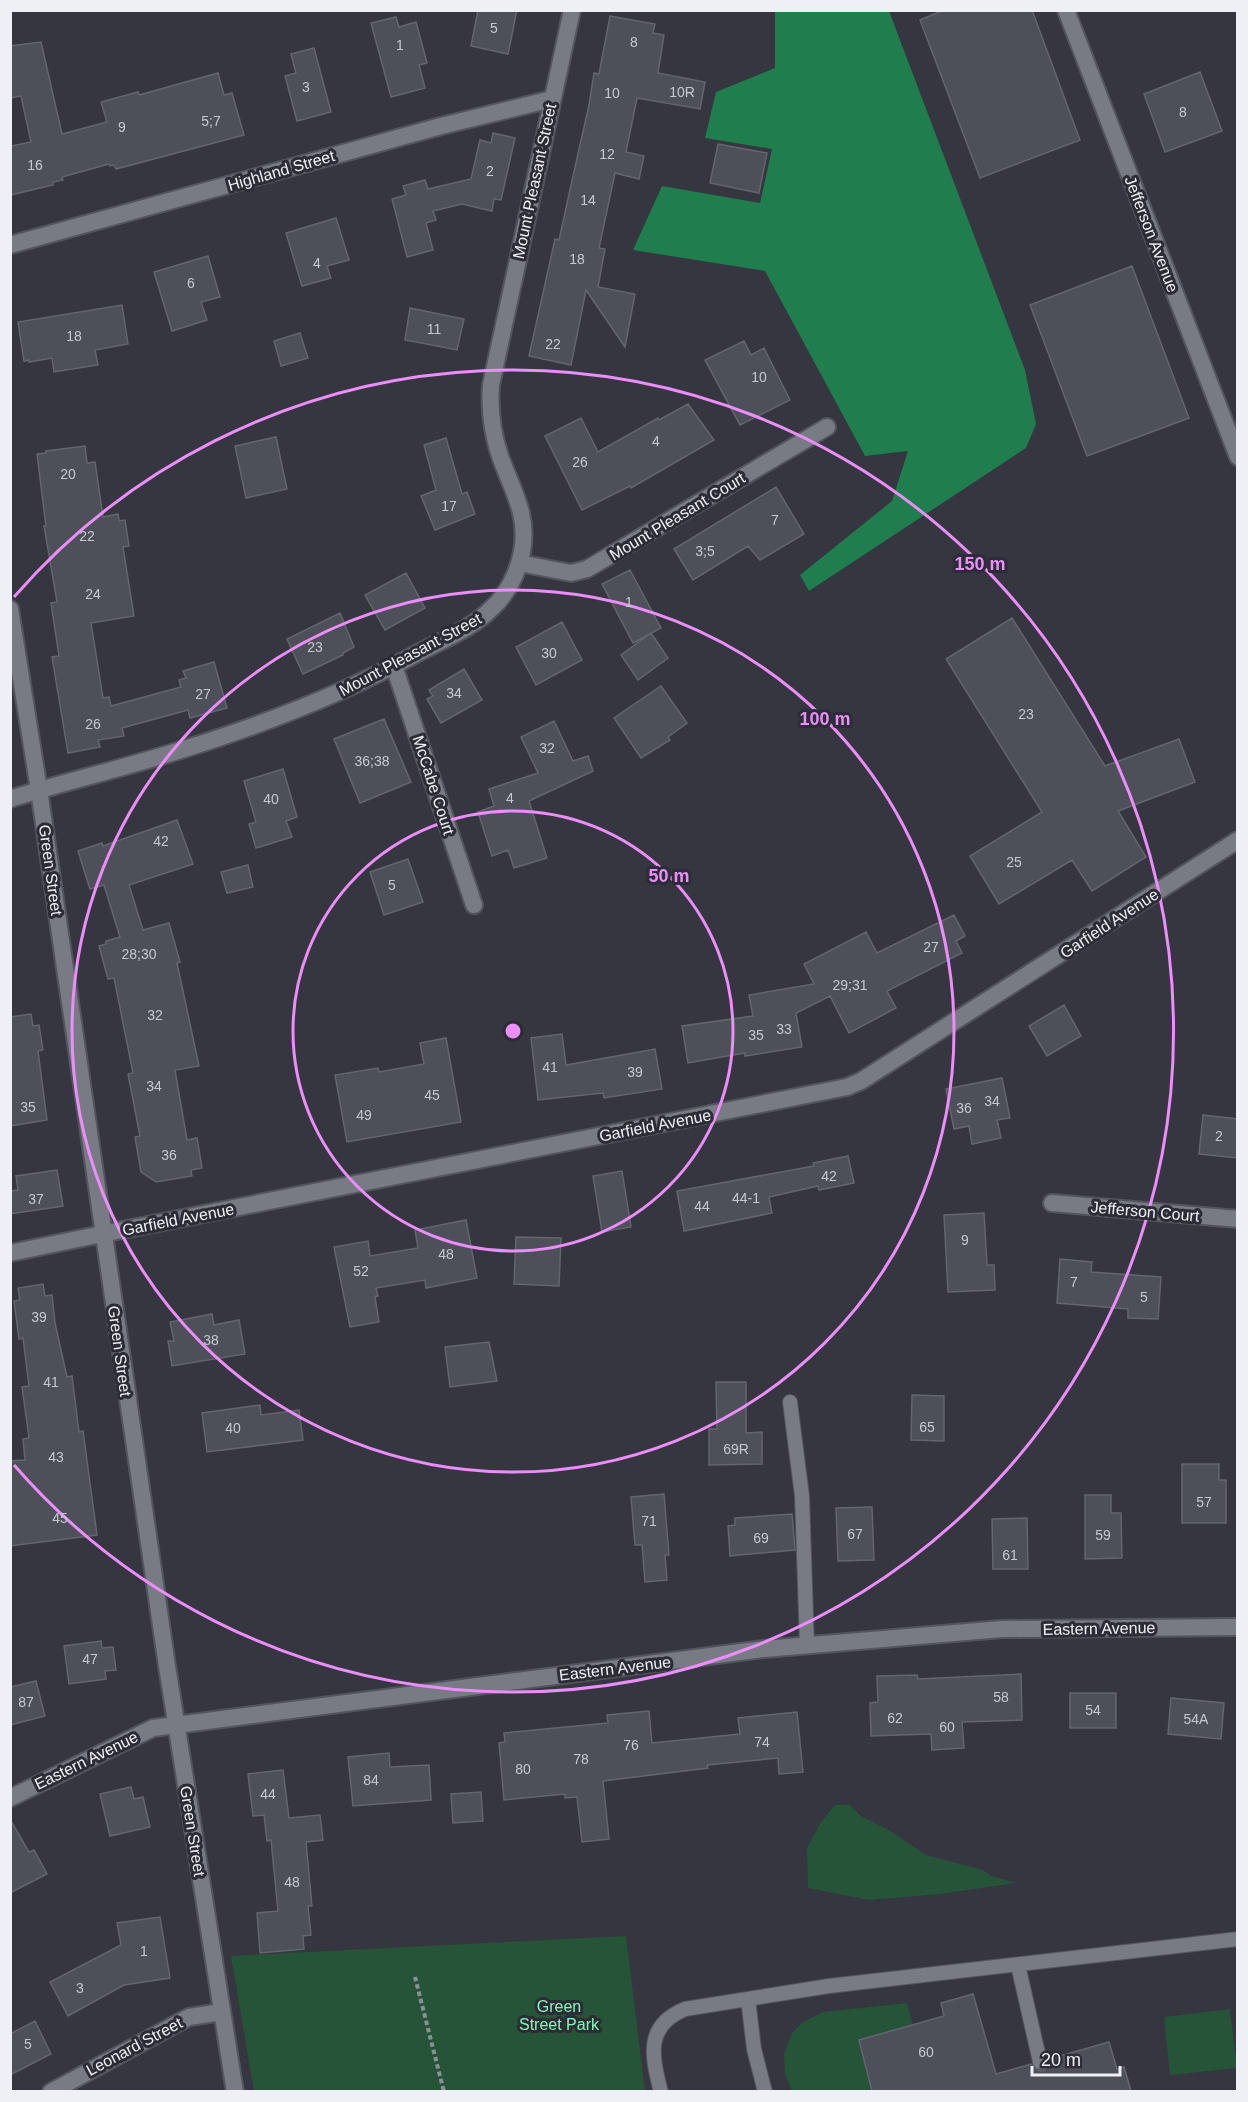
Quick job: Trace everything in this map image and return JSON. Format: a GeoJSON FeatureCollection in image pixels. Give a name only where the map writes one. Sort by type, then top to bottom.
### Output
{"type":"FeatureCollection","features":[{"type":"Feature","properties":{"kind":"street","name":"Mount Pleasant Street"},"geometry":{"type":"LineString","coordinates":[[10,799],[172,753],[280,717],[331,696],[467,628],[484,616],[505,592],[519,563],[524,542],[522,510],[494,437],[490,394],[497,349],[572,10]]}},
{"type":"Feature","properties":{"kind":"street","name":"Jefferson Avenue"},"geometry":{"type":"LineString","coordinates":[[1066,10],[1238,457]]}},
{"type":"Feature","properties":{"kind":"street","name":"Highland Street"},"geometry":{"type":"LineString","coordinates":[[10,245],[441,126],[552,99]]}},
{"type":"Feature","properties":{"kind":"street","name":"Mount Pleasant Court"},"geometry":{"type":"LineString","coordinates":[[519,563],[571,573],[587,570],[827,427]]}},
{"type":"Feature","properties":{"kind":"street","name":"Green Street"},"geometry":{"type":"LineString","coordinates":[[10,609],[39,790],[102,1234],[176,1726],[236,2091]]}},
{"type":"Feature","properties":{"kind":"street","name":"McCabe Court"},"geometry":{"type":"LineString","coordinates":[[394,666],[474,905]]}},
{"type":"Feature","properties":{"kind":"street","name":"Garfield Avenue"},"geometry":{"type":"LineString","coordinates":[[10,1253],[847,1087],[861,1081],[1238,840]]}},
{"type":"Feature","properties":{"kind":"street","name":"Jefferson Court"},"geometry":{"type":"LineString","coordinates":[[1052,1203],[1238,1219]]}},
{"type":"Feature","properties":{"kind":"street","name":"Eastern Avenue"},"geometry":{"type":"LineString","coordinates":[[10,1798],[153,1728],[728,1653],[807,1645],[1002,1629],[1238,1627]]}},
{"type":"Feature","properties":{"kind":"street","name":"Leonard Street"},"geometry":{"type":"LineString","coordinates":[[51,2091],[189,2017],[222,2012]]}},
{"type":"Feature","properties":{"kind":"lane"},"geometry":{"type":"LineString","coordinates":[[790,1402],[802,1496],[807,1645]]}},
{"type":"Feature","properties":{"kind":"lane"},"geometry":{"type":"LineString","coordinates":[[661,2091],[654,2063],[653,2049],[656,2036],[663,2024],[673,2015],[685,2010],[829,1986],[1238,1939]]}},
{"type":"Feature","properties":{"kind":"lane"},"geometry":{"type":"LineString","coordinates":[[1018,1965],[1040,2062]]}},
{"type":"Feature","properties":{"kind":"lane"},"geometry":{"type":"LineString","coordinates":[[748,1999],[754,2049],[765,2091]]}},
{"type":"Feature","properties":{"kind":"path"},"geometry":{"type":"LineString","coordinates":[[415,1977],[444,2091]]}},
{"type":"Feature","properties":{"kind":"green space"},"geometry":{"type":"Polygon","coordinates":[[[775,11],[889,11],[1025,370],[1036,424],[1026,448],[809,591],[800,575],[892,501],[908,451],[865,456],[765,271],[633,250],[662,186],[760,203],[772,149],[705,138],[716,92],[775,68],[775,11]]]}},
{"type":"Feature","properties":{"kind":"green space"},"geometry":{"type":"Polygon","coordinates":[[[835,1805],[850,1805],[861,1816],[887,1829],[926,1855],[983,1870],[991,1876],[1016,1883],[940,1894],[869,1900],[808,1888],[807,1848],[821,1822],[835,1805]]]}},
{"type":"Feature","properties":{"kind":"green space","name":"Green Street Park"},"geometry":{"type":"Polygon","coordinates":[[[626,1936],[645,2091],[254,2091],[231,1956],[626,1936]]]}},
{"type":"Feature","properties":{"kind":"green space"},"geometry":{"type":"Polygon","coordinates":[[[907,2003],[913,2025],[859,2041],[872,2091],[792,2091],[785,2074],[784,2054],[792,2033],[803,2022],[823,2012],[907,2003]]]}},
{"type":"Feature","properties":{"kind":"green space"},"geometry":{"type":"Polygon","coordinates":[[[1230,2009],[1237,2068],[1170,2075],[1164,2017],[1230,2009]]]}},
{"type":"Feature","properties":{"kind":"building"},"geometry":{"type":"Polygon","coordinates":[[[478,10],[517,10],[508,54],[471,46],[478,10]]]}},
{"type":"Feature","properties":{"kind":"building"},"geometry":{"type":"Polygon","coordinates":[[[944,10],[1032,10],[1080,140],[980,178],[920,20],[944,10]]]}},
{"type":"Feature","properties":{"kind":"building"},"geometry":{"type":"Polygon","coordinates":[[[610,16],[655,24],[653,33],[664,35],[658,73],[705,82],[700,109],[637,98],[626,152],[644,156],[639,179],[615,173],[599,248],[605,249],[598,287],[635,294],[625,347],[586,290],[571,365],[529,356],[555,239],[559,240],[594,73],[599,74],[610,16]]]}},
{"type":"Feature","properties":{"kind":"building"},"geometry":{"type":"Polygon","coordinates":[[[396,17],[399,27],[416,22],[427,63],[419,65],[425,88],[391,97],[371,23],[396,17]]]}},
{"type":"Feature","properties":{"kind":"building"},"geometry":{"type":"Polygon","coordinates":[[[41,42],[62,134],[107,122],[101,102],[138,92],[139,95],[218,73],[224,95],[232,93],[244,135],[116,169],[114,165],[109,164],[62,177],[63,180],[53,182],[53,185],[11,195],[11,146],[31,142],[21,96],[10,98],[10,46],[41,42]]]}},
{"type":"Feature","properties":{"kind":"building"},"geometry":{"type":"Polygon","coordinates":[[[314,48],[331,112],[297,121],[285,76],[296,73],[291,54],[314,48]]]}},
{"type":"Feature","properties":{"kind":"building"},"geometry":{"type":"Polygon","coordinates":[[[1200,72],[1222,131],[1165,152],[1144,94],[1200,72]]]}},
{"type":"Feature","properties":{"kind":"building"},"geometry":{"type":"Polygon","coordinates":[[[493,133],[515,138],[501,200],[494,199],[492,211],[462,204],[433,211],[436,220],[426,223],[433,250],[407,257],[392,199],[406,195],[403,186],[425,180],[428,189],[471,179],[480,140],[491,143],[493,133]]]}},
{"type":"Feature","properties":{"kind":"building"},"geometry":{"type":"Polygon","coordinates":[[[718,144],[767,153],[759,193],[710,183],[718,144]]]}},
{"type":"Feature","properties":{"kind":"building"},"geometry":{"type":"Polygon","coordinates":[[[336,218],[349,260],[327,266],[331,278],[302,286],[286,233],[336,218]]]}},
{"type":"Feature","properties":{"kind":"building"},"geometry":{"type":"Polygon","coordinates":[[[208,256],[220,297],[201,302],[207,320],[172,331],[154,272],[208,256]]]}},
{"type":"Feature","properties":{"kind":"building"},"geometry":{"type":"Polygon","coordinates":[[[1132,266],[1189,418],[1087,456],[1030,305],[1132,266]]]}},
{"type":"Feature","properties":{"kind":"building"},"geometry":{"type":"Polygon","coordinates":[[[122,305],[128,344],[95,350],[98,365],[54,372],[52,358],[24,361],[18,322],[122,305]]]}},
{"type":"Feature","properties":{"kind":"building"},"geometry":{"type":"Polygon","coordinates":[[[410,308],[464,319],[457,350],[405,340],[410,308]]]}},
{"type":"Feature","properties":{"kind":"building"},"geometry":{"type":"Polygon","coordinates":[[[300,333],[308,358],[281,366],[274,341],[300,333]]]}},
{"type":"Feature","properties":{"kind":"building"},"geometry":{"type":"Polygon","coordinates":[[[744,341],[751,355],[764,348],[790,400],[740,425],[705,360],[744,341]]]}},
{"type":"Feature","properties":{"kind":"building"},"geometry":{"type":"Polygon","coordinates":[[[688,404],[714,440],[631,488],[630,486],[582,510],[545,436],[581,418],[598,452],[688,404]]]}},
{"type":"Feature","properties":{"kind":"building"},"geometry":{"type":"Polygon","coordinates":[[[276,437],[287,489],[246,498],[235,446],[276,437]]]}},
{"type":"Feature","properties":{"kind":"building"},"geometry":{"type":"Polygon","coordinates":[[[446,438],[462,494],[467,492],[475,514],[435,530],[421,496],[436,490],[424,445],[446,438]]]}},
{"type":"Feature","properties":{"kind":"building"},"geometry":{"type":"Polygon","coordinates":[[[85,446],[87,463],[95,462],[103,517],[118,514],[119,521],[125,520],[129,546],[123,547],[134,616],[91,623],[103,698],[109,697],[111,706],[181,687],[179,680],[186,678],[183,671],[214,662],[227,708],[190,718],[188,710],[122,728],[124,736],[98,740],[100,747],[68,753],[52,657],[59,656],[51,603],[57,602],[44,526],[46,526],[37,454],[85,446]]]}},
{"type":"Feature","properties":{"kind":"building"},"geometry":{"type":"Polygon","coordinates":[[[776,487],[804,534],[760,560],[748,546],[693,580],[674,549],[776,487]]]}},
{"type":"Feature","properties":{"kind":"building"},"geometry":{"type":"Polygon","coordinates":[[[630,570],[661,628],[633,643],[602,584],[630,570]]]}},
{"type":"Feature","properties":{"kind":"building"},"geometry":{"type":"Polygon","coordinates":[[[406,573],[425,608],[385,630],[365,595],[406,573]]]}},
{"type":"Feature","properties":{"kind":"building"},"geometry":{"type":"Polygon","coordinates":[[[340,613],[354,647],[343,655],[303,674],[287,639],[340,613]]]}},
{"type":"Feature","properties":{"kind":"building"},"geometry":{"type":"Polygon","coordinates":[[[1012,618],[1105,766],[1179,739],[1195,782],[1118,811],[1146,857],[1092,891],[1072,860],[999,904],[970,856],[1042,812],[946,659],[1012,618]]]}},
{"type":"Feature","properties":{"kind":"building"},"geometry":{"type":"Polygon","coordinates":[[[562,622],[582,660],[536,685],[516,647],[562,622]]]}},
{"type":"Feature","properties":{"kind":"building"},"geometry":{"type":"Polygon","coordinates":[[[651,633],[668,658],[638,680],[621,655],[651,633]]]}},
{"type":"Feature","properties":{"kind":"building"},"geometry":{"type":"Polygon","coordinates":[[[464,669],[482,700],[441,723],[427,699],[433,696],[429,690],[464,669]]]}},
{"type":"Feature","properties":{"kind":"building"},"geometry":{"type":"Polygon","coordinates":[[[661,686],[687,723],[668,737],[670,740],[641,758],[614,718],[661,686]]]}},
{"type":"Feature","properties":{"kind":"building"},"geometry":{"type":"Polygon","coordinates":[[[384,719],[411,782],[360,803],[334,739],[384,719]]]}},
{"type":"Feature","properties":{"kind":"building"},"geometry":{"type":"Polygon","coordinates":[[[554,721],[573,761],[588,756],[593,771],[529,801],[547,858],[514,868],[508,850],[492,856],[478,812],[494,806],[489,789],[538,773],[521,737],[554,721]]]}},
{"type":"Feature","properties":{"kind":"building"},"geometry":{"type":"Polygon","coordinates":[[[283,769],[297,817],[286,821],[292,837],[256,848],[249,824],[256,822],[244,781],[283,769]]]}},
{"type":"Feature","properties":{"kind":"building"},"geometry":{"type":"Polygon","coordinates":[[[177,820],[193,864],[129,885],[143,930],[169,923],[180,962],[177,963],[199,1066],[175,1070],[187,1140],[197,1138],[202,1168],[191,1170],[192,1176],[156,1182],[141,1172],[135,1137],[140,1136],[128,1074],[133,1073],[114,978],[108,979],[99,946],[106,944],[106,941],[120,937],[104,885],[90,889],[78,851],[102,843],[103,846],[177,820]]]}},
{"type":"Feature","properties":{"kind":"building"},"geometry":{"type":"Polygon","coordinates":[[[408,859],[423,902],[384,915],[370,872],[408,859]]]}},
{"type":"Feature","properties":{"kind":"building"},"geometry":{"type":"Polygon","coordinates":[[[248,865],[253,887],[227,893],[221,872],[248,865]]]}},
{"type":"Feature","properties":{"kind":"building"},"geometry":{"type":"Polygon","coordinates":[[[954,915],[965,936],[956,941],[962,953],[887,991],[896,1008],[849,1033],[830,996],[796,1013],[802,1047],[745,1056],[745,1053],[688,1063],[682,1026],[753,1016],[749,995],[814,984],[804,964],[866,932],[877,953],[954,915]]]}},
{"type":"Feature","properties":{"kind":"building"},"geometry":{"type":"Polygon","coordinates":[[[1064,1005],[1081,1036],[1047,1056],[1029,1026],[1064,1005]]]}},
{"type":"Feature","properties":{"kind":"building"},"geometry":{"type":"Polygon","coordinates":[[[31,1014],[33,1026],[39,1025],[43,1050],[38,1051],[47,1120],[10,1126],[10,1017],[31,1014]]]}},
{"type":"Feature","properties":{"kind":"building"},"geometry":{"type":"Polygon","coordinates":[[[562,1034],[566,1065],[655,1049],[662,1089],[604,1098],[603,1093],[538,1100],[531,1038],[562,1034]]]}},
{"type":"Feature","properties":{"kind":"building"},"geometry":{"type":"Polygon","coordinates":[[[446,1038],[461,1122],[347,1142],[335,1075],[378,1068],[379,1072],[424,1064],[420,1043],[446,1038]]]}},
{"type":"Feature","properties":{"kind":"building"},"geometry":{"type":"Polygon","coordinates":[[[1002,1078],[1010,1118],[997,1120],[1001,1138],[972,1144],[969,1126],[954,1129],[946,1089],[1002,1078]]]}},
{"type":"Feature","properties":{"kind":"building"},"geometry":{"type":"Polygon","coordinates":[[[1203,1115],[1238,1119],[1238,1158],[1199,1154],[1203,1115]]]}},
{"type":"Feature","properties":{"kind":"building"},"geometry":{"type":"Polygon","coordinates":[[[848,1156],[854,1183],[819,1190],[818,1186],[769,1197],[772,1213],[684,1231],[677,1191],[814,1166],[813,1163],[848,1156]]]}},
{"type":"Feature","properties":{"kind":"building"},"geometry":{"type":"Polygon","coordinates":[[[57,1170],[63,1206],[10,1214],[10,1191],[18,1190],[16,1176],[57,1170]]]}},
{"type":"Feature","properties":{"kind":"building"},"geometry":{"type":"Polygon","coordinates":[[[622,1171],[631,1227],[602,1232],[593,1176],[622,1171]]]}},
{"type":"Feature","properties":{"kind":"building"},"geometry":{"type":"Polygon","coordinates":[[[984,1213],[987,1265],[994,1265],[995,1290],[948,1292],[944,1215],[984,1213]]]}},
{"type":"Feature","properties":{"kind":"building"},"geometry":{"type":"Polygon","coordinates":[[[466,1220],[477,1278],[426,1288],[425,1280],[376,1288],[379,1322],[350,1327],[334,1247],[368,1241],[370,1256],[418,1248],[415,1230],[466,1220]]]}},
{"type":"Feature","properties":{"kind":"building"},"geometry":{"type":"Polygon","coordinates":[[[516,1237],[561,1238],[559,1286],[514,1284],[516,1237]]]}},
{"type":"Feature","properties":{"kind":"building"},"geometry":{"type":"Polygon","coordinates":[[[1060,1259],[1092,1262],[1091,1272],[1161,1277],[1158,1319],[1128,1318],[1128,1309],[1057,1303],[1060,1259]]]}},
{"type":"Feature","properties":{"kind":"building"},"geometry":{"type":"Polygon","coordinates":[[[43,1284],[45,1296],[52,1295],[55,1323],[67,1377],[72,1376],[79,1432],[83,1431],[97,1535],[10,1546],[10,1461],[25,1460],[23,1439],[29,1438],[22,1387],[29,1386],[23,1338],[19,1339],[14,1301],[20,1300],[18,1288],[43,1284]]]}},
{"type":"Feature","properties":{"kind":"building"},"geometry":{"type":"Polygon","coordinates":[[[212,1314],[214,1325],[239,1320],[245,1354],[172,1366],[168,1341],[174,1341],[170,1322],[212,1314]]]}},
{"type":"Feature","properties":{"kind":"building"},"geometry":{"type":"Polygon","coordinates":[[[489,1342],[497,1381],[450,1387],[445,1347],[489,1342]]]}},
{"type":"Feature","properties":{"kind":"building"},"geometry":{"type":"Polygon","coordinates":[[[716,1382],[746,1382],[746,1433],[762,1432],[762,1464],[709,1465],[709,1429],[717,1429],[716,1382]]]}},
{"type":"Feature","properties":{"kind":"building"},"geometry":{"type":"Polygon","coordinates":[[[912,1395],[944,1396],[944,1441],[911,1440],[912,1395]]]}},
{"type":"Feature","properties":{"kind":"building"},"geometry":{"type":"Polygon","coordinates":[[[260,1405],[261,1415],[299,1410],[303,1440],[207,1452],[202,1413],[260,1405]]]}},
{"type":"Feature","properties":{"kind":"building"},"geometry":{"type":"Polygon","coordinates":[[[1182,1464],[1219,1464],[1219,1480],[1226,1480],[1226,1523],[1182,1523],[1182,1464]]]}},
{"type":"Feature","properties":{"kind":"building"},"geometry":{"type":"Polygon","coordinates":[[[664,1494],[669,1555],[665,1555],[667,1580],[645,1582],[642,1545],[635,1545],[631,1497],[664,1494]]]}},
{"type":"Feature","properties":{"kind":"building"},"geometry":{"type":"Polygon","coordinates":[[[1085,1495],[1111,1495],[1111,1513],[1121,1513],[1122,1558],[1085,1559],[1085,1495]]]}},
{"type":"Feature","properties":{"kind":"building"},"geometry":{"type":"Polygon","coordinates":[[[872,1507],[874,1560],[838,1561],[836,1508],[872,1507]]]}},
{"type":"Feature","properties":{"kind":"building"},"geometry":{"type":"Polygon","coordinates":[[[792,1514],[795,1550],[730,1556],[728,1526],[735,1525],[735,1518],[792,1514]]]}},
{"type":"Feature","properties":{"kind":"building"},"geometry":{"type":"Polygon","coordinates":[[[1027,1518],[1028,1569],[993,1569],[992,1519],[1027,1518]]]}},
{"type":"Feature","properties":{"kind":"building"},"geometry":{"type":"Polygon","coordinates":[[[101,1641],[102,1648],[113,1647],[116,1670],[105,1671],[106,1679],[69,1684],[64,1646],[101,1641]]]}},
{"type":"Feature","properties":{"kind":"building"},"geometry":{"type":"Polygon","coordinates":[[[1021,1674],[1022,1720],[962,1722],[964,1748],[932,1750],[931,1734],[871,1736],[870,1703],[878,1702],[877,1676],[917,1675],[918,1679],[1021,1674]]]}},
{"type":"Feature","properties":{"kind":"building"},"geometry":{"type":"Polygon","coordinates":[[[36,1681],[45,1716],[10,1725],[10,1687],[36,1681]]]}},
{"type":"Feature","properties":{"kind":"building"},"geometry":{"type":"Polygon","coordinates":[[[1070,1693],[1116,1693],[1116,1728],[1070,1728],[1070,1693]]]}},
{"type":"Feature","properties":{"kind":"building"},"geometry":{"type":"Polygon","coordinates":[[[1171,1698],[1224,1703],[1221,1739],[1168,1734],[1171,1698]]]}},
{"type":"Feature","properties":{"kind":"building"},"geometry":{"type":"Polygon","coordinates":[[[649,1711],[652,1743],[740,1734],[738,1718],[797,1712],[803,1772],[779,1774],[778,1758],[707,1765],[708,1768],[603,1781],[609,1839],[582,1842],[577,1797],[565,1798],[565,1794],[504,1800],[499,1743],[505,1742],[504,1733],[608,1723],[607,1715],[649,1711]]]}},
{"type":"Feature","properties":{"kind":"building"},"geometry":{"type":"Polygon","coordinates":[[[389,1753],[390,1767],[429,1765],[431,1800],[353,1806],[348,1757],[389,1753]]]}},
{"type":"Feature","properties":{"kind":"building"},"geometry":{"type":"Polygon","coordinates":[[[283,1770],[289,1818],[320,1815],[323,1840],[306,1842],[312,1906],[308,1906],[311,1935],[303,1936],[304,1949],[260,1953],[257,1913],[278,1911],[271,1840],[267,1841],[264,1815],[253,1816],[248,1774],[283,1770]]]}},
{"type":"Feature","properties":{"kind":"building"},"geometry":{"type":"Polygon","coordinates":[[[131,1787],[134,1799],[143,1797],[150,1827],[110,1836],[100,1794],[131,1787]]]}},
{"type":"Feature","properties":{"kind":"building"},"geometry":{"type":"Polygon","coordinates":[[[481,1792],[483,1821],[453,1823],[451,1794],[481,1792]]]}},
{"type":"Feature","properties":{"kind":"building"},"geometry":{"type":"Polygon","coordinates":[[[10,1819],[29,1852],[34,1850],[47,1874],[10,1893],[10,1819]]]}},
{"type":"Feature","properties":{"kind":"building"},"geometry":{"type":"Polygon","coordinates":[[[160,1917],[170,1978],[124,1985],[68,2016],[50,1982],[121,1945],[117,1923],[160,1917]]]}},
{"type":"Feature","properties":{"kind":"building"},"geometry":{"type":"Polygon","coordinates":[[[973,1994],[996,2074],[1031,2064],[1037,2070],[1043,2071],[1049,2059],[1109,2042],[1117,2069],[1124,2067],[1131,2091],[872,2091],[859,2040],[944,2016],[941,2003],[973,1994]]]}},
{"type":"Feature","properties":{"kind":"building"},"geometry":{"type":"Polygon","coordinates":[[[35,2021],[51,2054],[10,2075],[10,2034],[35,2021]]]}}]}
